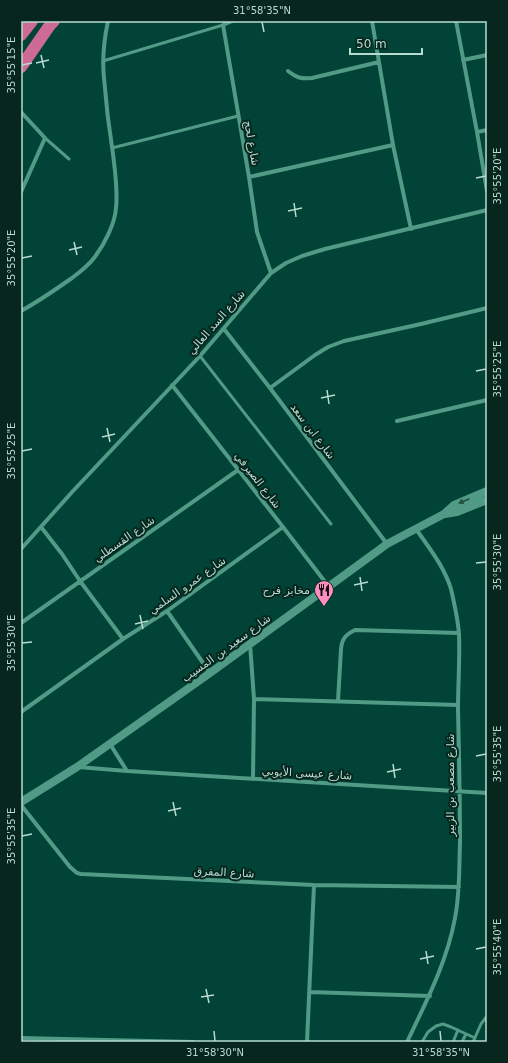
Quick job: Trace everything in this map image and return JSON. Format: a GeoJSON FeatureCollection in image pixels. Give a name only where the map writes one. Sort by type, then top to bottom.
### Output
{"type":"FeatureCollection","features":[{"type":"Feature","properties":{"kind":"highway"},"geometry":{"type":"LineString","coordinates":[[21,35],[32,21]]}},
{"type":"Feature","properties":{"kind":"highway"},"geometry":{"type":"LineString","coordinates":[[21,66],[54,21]]}},
{"type":"Feature","properties":{"kind":"street"},"geometry":{"type":"LineString","coordinates":[[21,311],[50,294],[86,267],[103,244],[112,225],[116,210],[117,195],[103,61],[104,40],[108,21]]}},
{"type":"Feature","properties":{"kind":"street"},"geometry":{"type":"LineString","coordinates":[[223,25],[232,21]]}},
{"type":"Feature","properties":{"kind":"street"},"geometry":{"type":"LineString","coordinates":[[372,21],[393,145],[411,229]]}},
{"type":"Feature","properties":{"kind":"street"},"geometry":{"type":"LineString","coordinates":[[456,21],[478,132],[487,191]]}},
{"type":"Feature","properties":{"kind":"street","name":"شارع لحج"},"geometry":{"type":"LineString","coordinates":[[223,25],[257,232],[271,273]]}},
{"type":"Feature","properties":{"kind":"street"},"geometry":{"type":"LineString","coordinates":[[463,60],[487,55]]}},
{"type":"Feature","properties":{"kind":"street"},"geometry":{"type":"LineString","coordinates":[[288,71],[296,77],[312,78],[379,62]]}},
{"type":"Feature","properties":{"kind":"street"},"geometry":{"type":"LineString","coordinates":[[21,112],[45,138],[21,192]]}},
{"type":"Feature","properties":{"kind":"street"},"geometry":{"type":"LineString","coordinates":[[478,132],[487,130]]}},
{"type":"Feature","properties":{"kind":"street"},"geometry":{"type":"LineString","coordinates":[[249,177],[393,145]]}},
{"type":"Feature","properties":{"kind":"street","name":"شارع السد العالي"},"geometry":{"type":"LineString","coordinates":[[21,549],[73,491],[200,356],[271,273],[286,263],[325,249],[487,210]]}},
{"type":"Feature","properties":{"kind":"street"},"geometry":{"type":"LineString","coordinates":[[270,388],[315,355],[328,347],[344,341],[487,308]]}},
{"type":"Feature","properties":{"kind":"street","name":"شارع ابن سعد"},"geometry":{"type":"LineString","coordinates":[[224,329],[388,544]]}},
{"type":"Feature","properties":{"kind":"street","name":"شارع الصيرفي"},"geometry":{"type":"LineString","coordinates":[[172,385],[329,587]]}},
{"type":"Feature","properties":{"kind":"street"},"geometry":{"type":"LineString","coordinates":[[397,421],[487,400]]}},
{"type":"Feature","properties":{"kind":"street","name":"شارع القسطلي"},"geometry":{"type":"LineString","coordinates":[[21,623],[238,470]]}},
{"type":"Feature","properties":{"kind":"street","name":"شارع سعيد بن المسيب"},"geometry":{"type":"LineString","coordinates":[[21,804],[77,767],[210,674],[388,544],[444,514],[454,506],[487,491]]}},
{"type":"Feature","properties":{"kind":"street","name":"شارع سعيد بن المسيب"},"geometry":{"type":"LineString","coordinates":[[444,514],[457,512],[487,500]]}},
{"type":"Feature","properties":{"kind":"street"},"geometry":{"type":"LineString","coordinates":[[41,527],[123,639]]}},
{"type":"Feature","properties":{"kind":"street","name":"شارع عمرو السلمي"},"geometry":{"type":"LineString","coordinates":[[21,712],[123,639],[167,611],[283,527]]}},
{"type":"Feature","properties":{"kind":"street","name":"شارع مصعب بن الزبير"},"geometry":{"type":"LineString","coordinates":[[407,1042],[430,996],[443,961],[455,918],[459,887],[459,633],[451,589],[438,560],[416,528]]}},
{"type":"Feature","properties":{"kind":"street"},"geometry":{"type":"LineString","coordinates":[[167,611],[210,674]]}},
{"type":"Feature","properties":{"kind":"street"},"geometry":{"type":"LineString","coordinates":[[338,701],[340,649],[342,642],[349,633],[355,630],[459,633]]}},
{"type":"Feature","properties":{"kind":"street"},"geometry":{"type":"LineString","coordinates":[[250,644],[254,699],[253,779]]}},
{"type":"Feature","properties":{"kind":"street"},"geometry":{"type":"LineString","coordinates":[[254,699],[458,705]]}},
{"type":"Feature","properties":{"kind":"street"},"geometry":{"type":"LineString","coordinates":[[109,744],[126,771]]}},
{"type":"Feature","properties":{"kind":"street","name":"شارع عيسى الأيوبي"},"geometry":{"type":"LineString","coordinates":[[77,767],[487,793]]}},
{"type":"Feature","properties":{"kind":"street","name":"شارع المفرق"},"geometry":{"type":"LineString","coordinates":[[21,804],[70,868],[77,873],[314,885],[459,887]]}},
{"type":"Feature","properties":{"kind":"street"},"geometry":{"type":"LineString","coordinates":[[307,1042],[314,885]]}},
{"type":"Feature","properties":{"kind":"street"},"geometry":{"type":"LineString","coordinates":[[309,992],[430,996]]}},
{"type":"Feature","properties":{"kind":"street"},"geometry":{"type":"LineString","coordinates":[[21,1038],[193,1042]]}},
{"type":"Feature","properties":{"kind":"lane"},"geometry":{"type":"LineString","coordinates":[[103,61],[223,25]]}},
{"type":"Feature","properties":{"kind":"lane"},"geometry":{"type":"LineString","coordinates":[[112,148],[238,116]]}},
{"type":"Feature","properties":{"kind":"lane"},"geometry":{"type":"LineString","coordinates":[[45,138],[69,159]]}},
{"type":"Feature","properties":{"kind":"lane"},"geometry":{"type":"LineString","coordinates":[[200,356],[331,524]]}},
{"type":"Feature","properties":{"kind":"lane"},"geometry":{"type":"LineString","coordinates":[[474,1042],[481,1024],[487,1016]]}},
{"type":"Feature","properties":{"kind":"lane"},"geometry":{"type":"LineString","coordinates":[[422,1042],[428,1032],[436,1026],[443,1024],[475,1038]]}},
{"type":"Feature","properties":{"kind":"lane"},"geometry":{"type":"LineString","coordinates":[[453,1042],[458,1030]]}},
{"type":"Feature","properties":{"kind":"lane"},"geometry":{"type":"LineString","coordinates":[[462,1042],[466,1034]]}},
{"type":"Feature","properties":{"kind":"place","name":"مخابز فرح"},"geometry":{"type":"Point","coordinates":[324,607]}}]}
